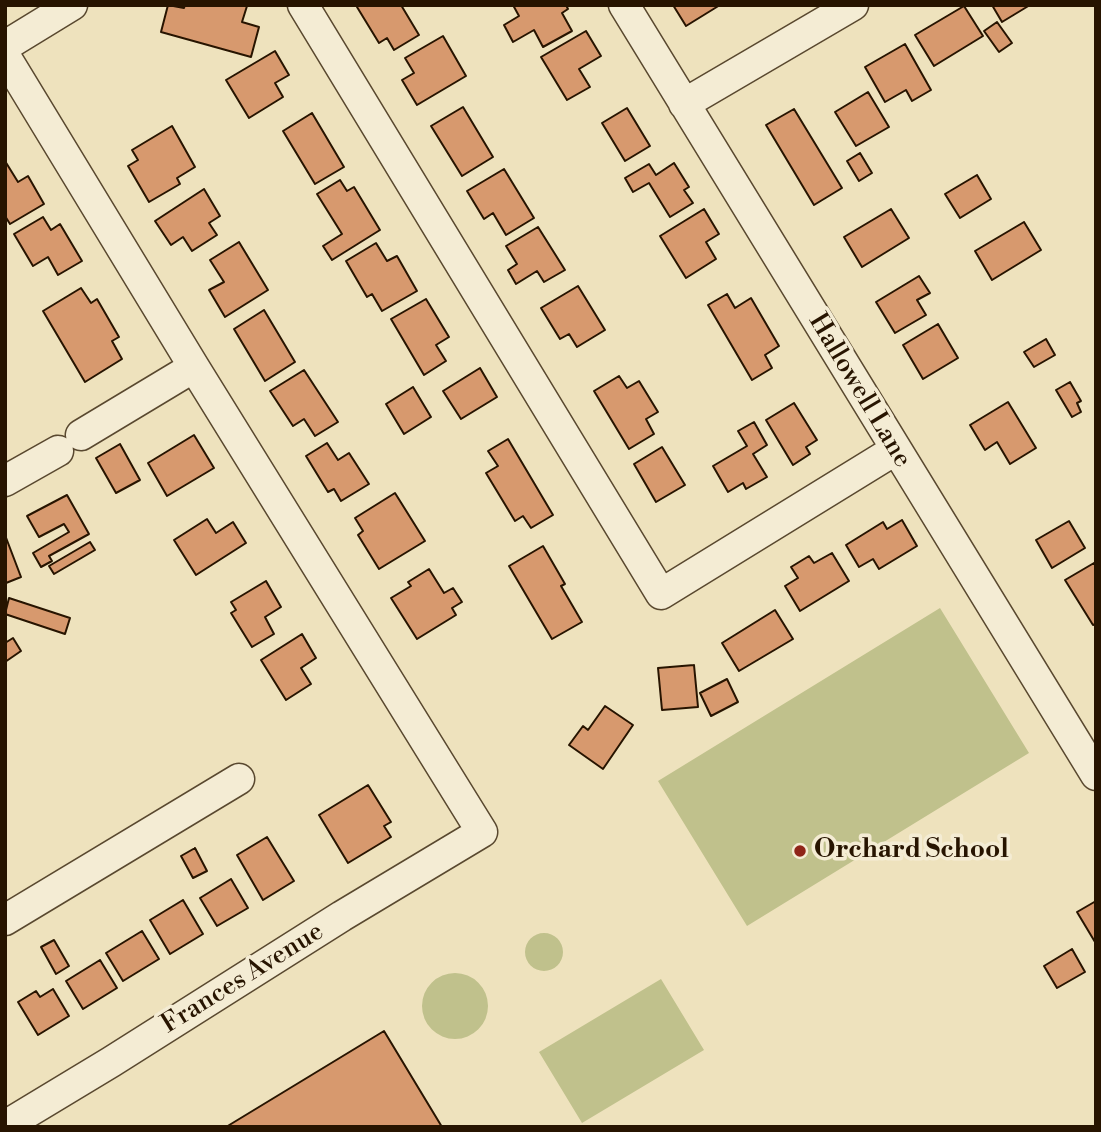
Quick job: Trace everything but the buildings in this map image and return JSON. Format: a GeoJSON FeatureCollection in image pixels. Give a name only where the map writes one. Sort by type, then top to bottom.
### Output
{"type":"FeatureCollection","features":[{"type":"Feature","properties":{"kind":"street"},"geometry":{"type":"LineString","coordinates":[[5,46],[72,5]]}},
{"type":"Feature","properties":{"kind":"street"},"geometry":{"type":"LineString","coordinates":[[303,5],[661,594],[895,450]]}},
{"type":"Feature","properties":{"kind":"street","name":"Hallowell Lane"},"geometry":{"type":"LineString","coordinates":[[624,5],[1096,775]]}},
{"type":"Feature","properties":{"kind":"street"},"geometry":{"type":"LineString","coordinates":[[684,104],[853,5]]}},
{"type":"Feature","properties":{"kind":"street"},"geometry":{"type":"LineString","coordinates":[[5,56],[194,367],[5,481]]}},
{"type":"Feature","properties":{"kind":"street","name":"Frances Avenue"},"geometry":{"type":"LineString","coordinates":[[5,1125],[482,832],[194,367]]}},
{"type":"Feature","properties":{"kind":"street"},"geometry":{"type":"LineString","coordinates":[[5,920],[239,779]]}},
{"type":"Feature","properties":{"kind":"green space"},"geometry":{"type":"Polygon","coordinates":[[[940,608],[1029,753],[747,926],[658,781],[940,608]]]}},
{"type":"Feature","properties":{"kind":"green space"},"geometry":{"type":"Polygon","coordinates":[[[544,933],[558,938],[563,952],[558,966],[544,971],[530,966],[525,952],[530,938],[544,933]]]}},
{"type":"Feature","properties":{"kind":"green space"},"geometry":{"type":"Polygon","coordinates":[[[455,973],[478,983],[488,1006],[478,1029],[455,1039],[432,1029],[422,1006],[432,983],[455,973]]]}},
{"type":"Feature","properties":{"kind":"green space"},"geometry":{"type":"Polygon","coordinates":[[[661,979],[704,1050],[582,1123],[539,1052],[661,979]]]}},
{"type":"Feature","properties":{"kind":"place","name":"Orchard School"},"geometry":{"type":"Point","coordinates":[800,851]}}]}
